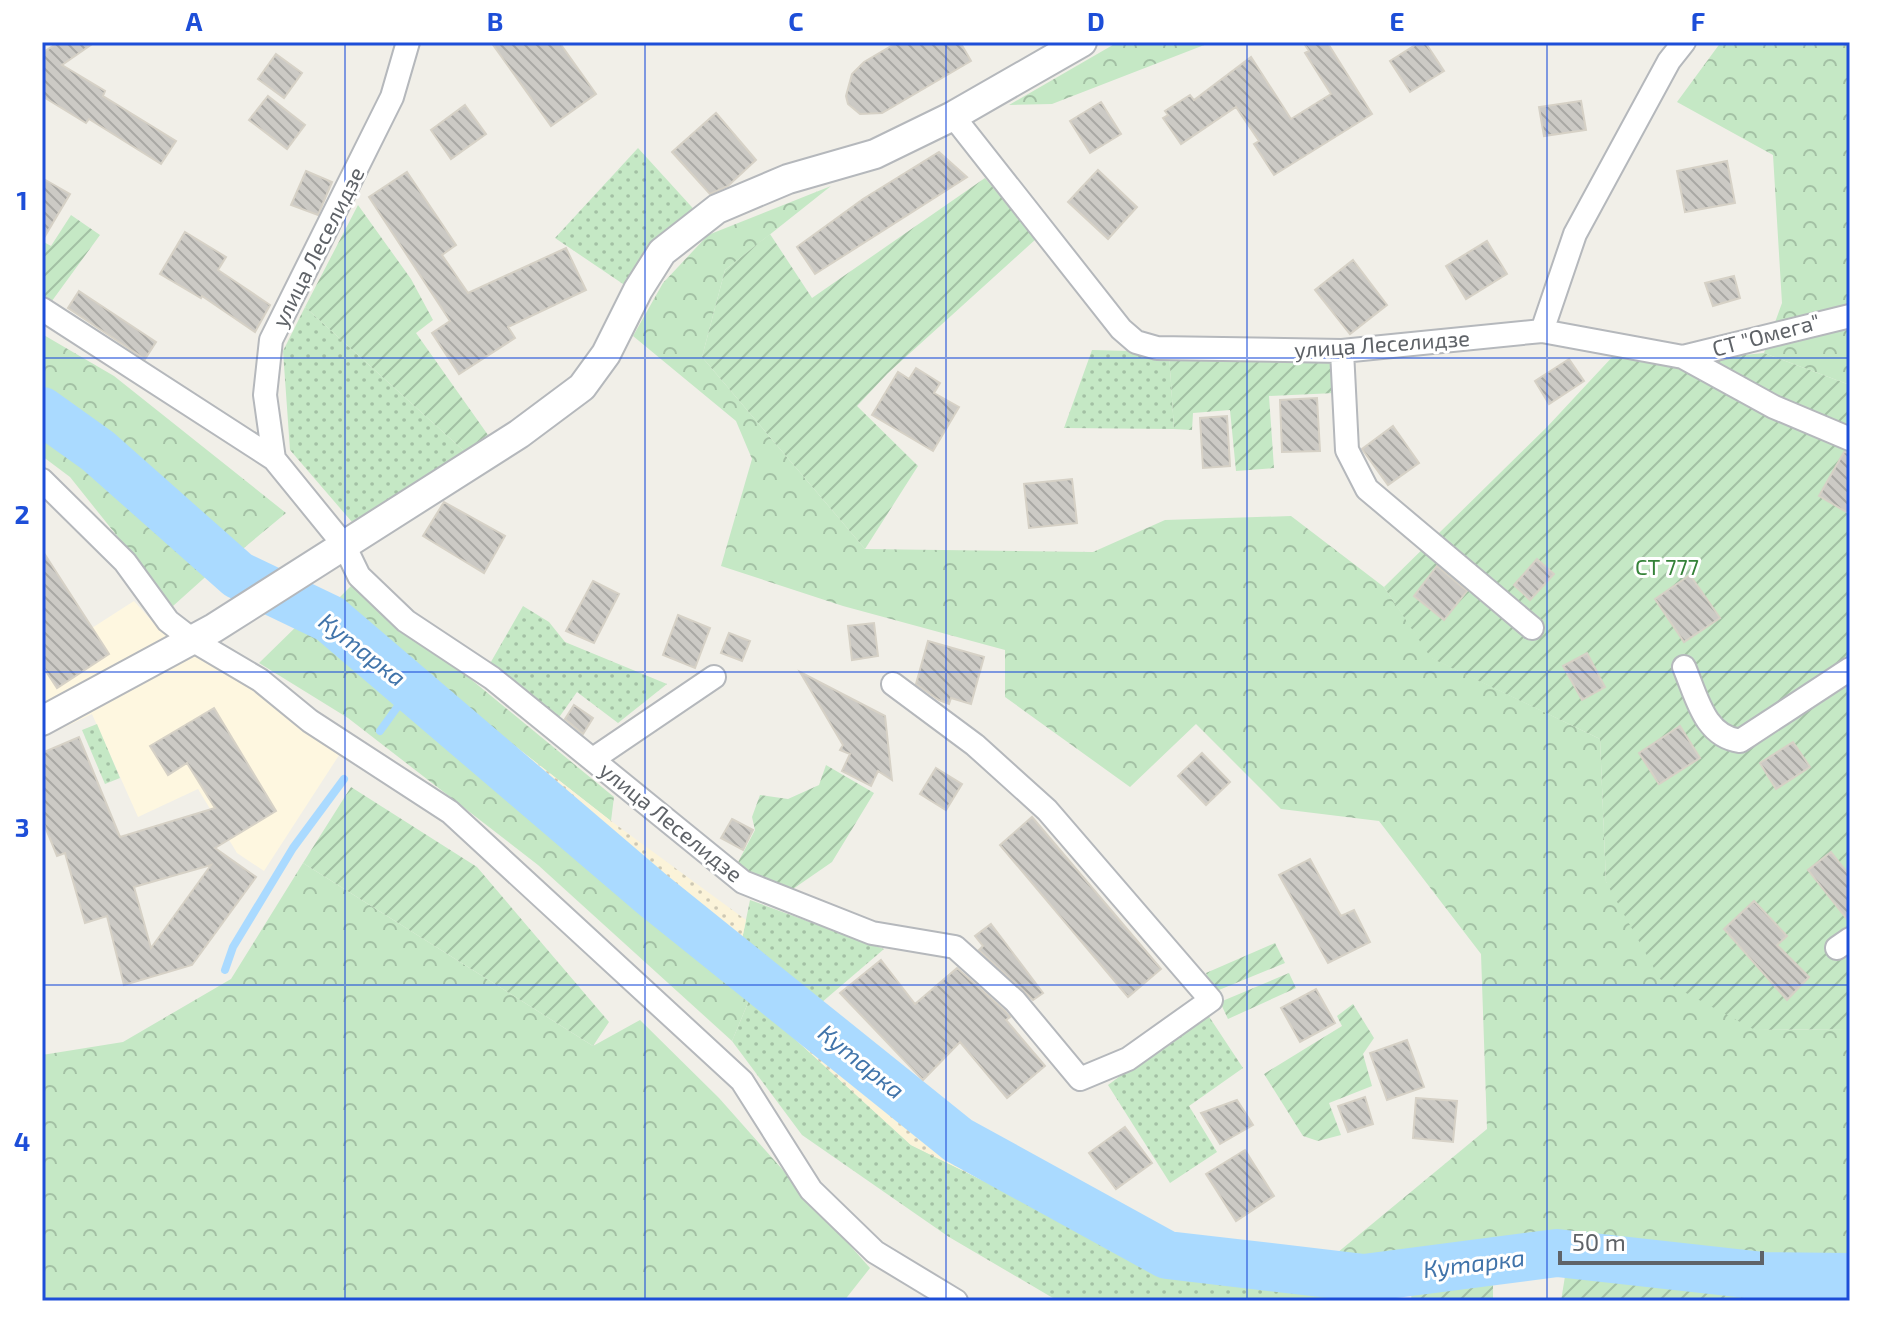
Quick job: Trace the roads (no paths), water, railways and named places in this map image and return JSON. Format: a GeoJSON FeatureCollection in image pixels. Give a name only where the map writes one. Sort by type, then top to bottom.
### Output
{"type":"FeatureCollection","features":[{"type":"Feature","properties":{"kind":"street","name":"улица Леселидзе"},"geometry":{"type":"LineString","coordinates":[[274,459],[265,395],[271,340],[392,97],[408,42]]}},
{"type":"Feature","properties":{"kind":"street"},"geometry":{"type":"LineString","coordinates":[[42,721],[204,634],[519,434],[582,387],[606,354],[638,290],[662,252],[717,209],[788,179],[875,154],[953,116],[1082,42]]}},
{"type":"Feature","properties":{"kind":"street"},"geometry":{"type":"LineString","coordinates":[[1542,331],[1575,234],[1669,61],[1684,42]]}},
{"type":"Feature","properties":{"kind":"street","name":"улица Леселидзе"},"geometry":{"type":"LineString","coordinates":[[953,116],[1121,329],[1136,342],[1157,348],[1342,351],[1542,331],[1683,357],[1774,407],[1850,439]]}},
{"type":"Feature","properties":{"kind":"street","name":"улица Леселидзе"},"geometry":{"type":"LineString","coordinates":[[42,309],[274,459],[344,545],[359,576],[406,621],[492,678],[743,882],[872,933],[955,947],[1015,1001],[1080,1079],[1128,1059],[1211,1000],[1047,810],[975,745],[893,684]]}},
{"type":"Feature","properties":{"kind":"street","name":"СТ \"Омега\""},"geometry":{"type":"LineString","coordinates":[[1683,357],[1850,316]]}},
{"type":"Feature","properties":{"kind":"street"},"geometry":{"type":"LineString","coordinates":[[1342,351],[1347,450],[1367,489],[1532,628]]}},
{"type":"Feature","properties":{"kind":"street"},"geometry":{"type":"LineString","coordinates":[[42,480],[125,562],[168,621],[204,634],[310,721],[450,812],[742,1081],[802,1177],[875,1252],[956,1301]]}},
{"type":"Feature","properties":{"kind":"street"},"geometry":{"type":"LineString","coordinates":[[1684,667],[1708,725],[1726,739],[1740,741],[1850,669]]}},
{"type":"Feature","properties":{"kind":"street"},"geometry":{"type":"LineString","coordinates":[[593,759],[714,677]]}},
{"type":"Feature","properties":{"kind":"waterway","name":"Кутарка"},"geometry":{"type":"LineString","coordinates":[[42,411],[98,451],[238,575],[330,619],[652,894],[958,1140],[1167,1255],[1364,1278],[1557,1253],[1764,1276],[1850,1277]]}},
{"type":"Feature","properties":{"kind":"waterway"},"geometry":{"type":"LineString","coordinates":[[380,731],[411,688]]}},
{"type":"Feature","properties":{"kind":"waterway"},"geometry":{"type":"LineString","coordinates":[[225,970],[233,947],[293,848],[344,779]]}},
{"type":"Feature","properties":{"kind":"park label","name":"СТ 777"},"geometry":{"type":"Point","coordinates":[1667,567]}}]}
